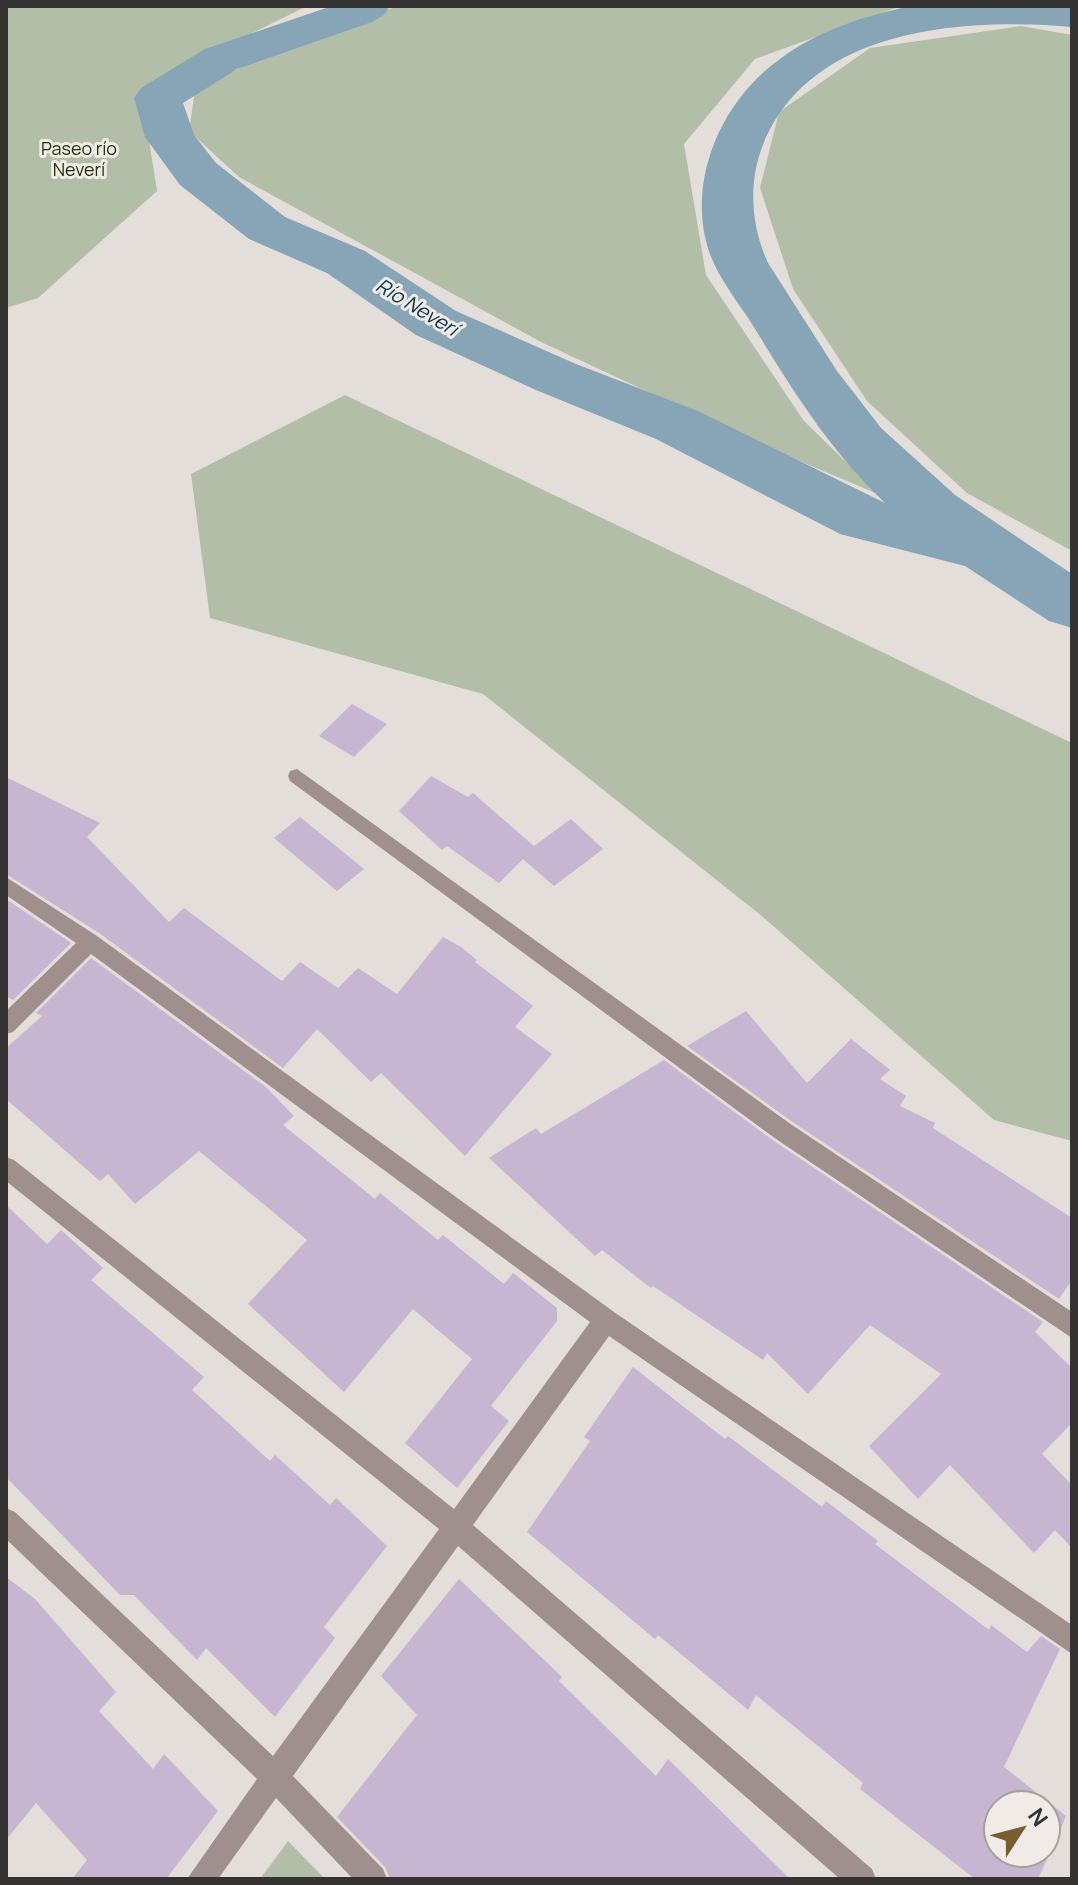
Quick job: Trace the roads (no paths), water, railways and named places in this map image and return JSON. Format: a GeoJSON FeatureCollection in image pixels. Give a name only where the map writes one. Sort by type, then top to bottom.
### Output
{"type":"FeatureCollection","features":[{"type":"Feature","properties":{"kind":"street"},"geometry":{"type":"LineString","coordinates":[[297,776],[784,1132],[1072,1326]]}},
{"type":"Feature","properties":{"kind":"street"},"geometry":{"type":"LineString","coordinates":[[6,885],[90,942],[606,1320],[1072,1641]]}},
{"type":"Feature","properties":{"kind":"street"},"geometry":{"type":"LineString","coordinates":[[6,1025],[90,942]]}},
{"type":"Feature","properties":{"kind":"street"},"geometry":{"type":"LineString","coordinates":[[6,1167],[455,1526],[862,1879]]}},
{"type":"Feature","properties":{"kind":"street"},"geometry":{"type":"LineString","coordinates":[[201,1879],[606,1320]]}},
{"type":"Feature","properties":{"kind":"street"},"geometry":{"type":"LineString","coordinates":[[6,1521],[274,1776],[373,1879]]}},
{"type":"Feature","properties":{"kind":"waterway","name":"Río Neverí"},"geometry":{"type":"LineString","coordinates":[[368,6],[356,13],[221,59],[158,98],[170,137],[198,174],[267,228],[346,262],[436,323],[556,377],[677,425],[862,519],[986,549]]}},
{"type":"Feature","properties":{"kind":"waterway","name":"Río Neverí"},"geometry":{"type":"LineString","coordinates":[[986,549],[933,510],[882,465],[848,428],[827,399],[747,274],[737,253],[728,215],[728,187],[733,159],[757,109],[795,69],[819,54],[881,28],[942,14],[1005,10],[1072,14]]}},
{"type":"Feature","properties":{"kind":"waterway","name":"Río Neverí"},"geometry":{"type":"LineString","coordinates":[[986,549],[1072,604]]}},
{"type":"Feature","properties":{"kind":"park label","name":"Paseo río Neverí"},"geometry":{"type":"Point","coordinates":[79,159]}}]}
